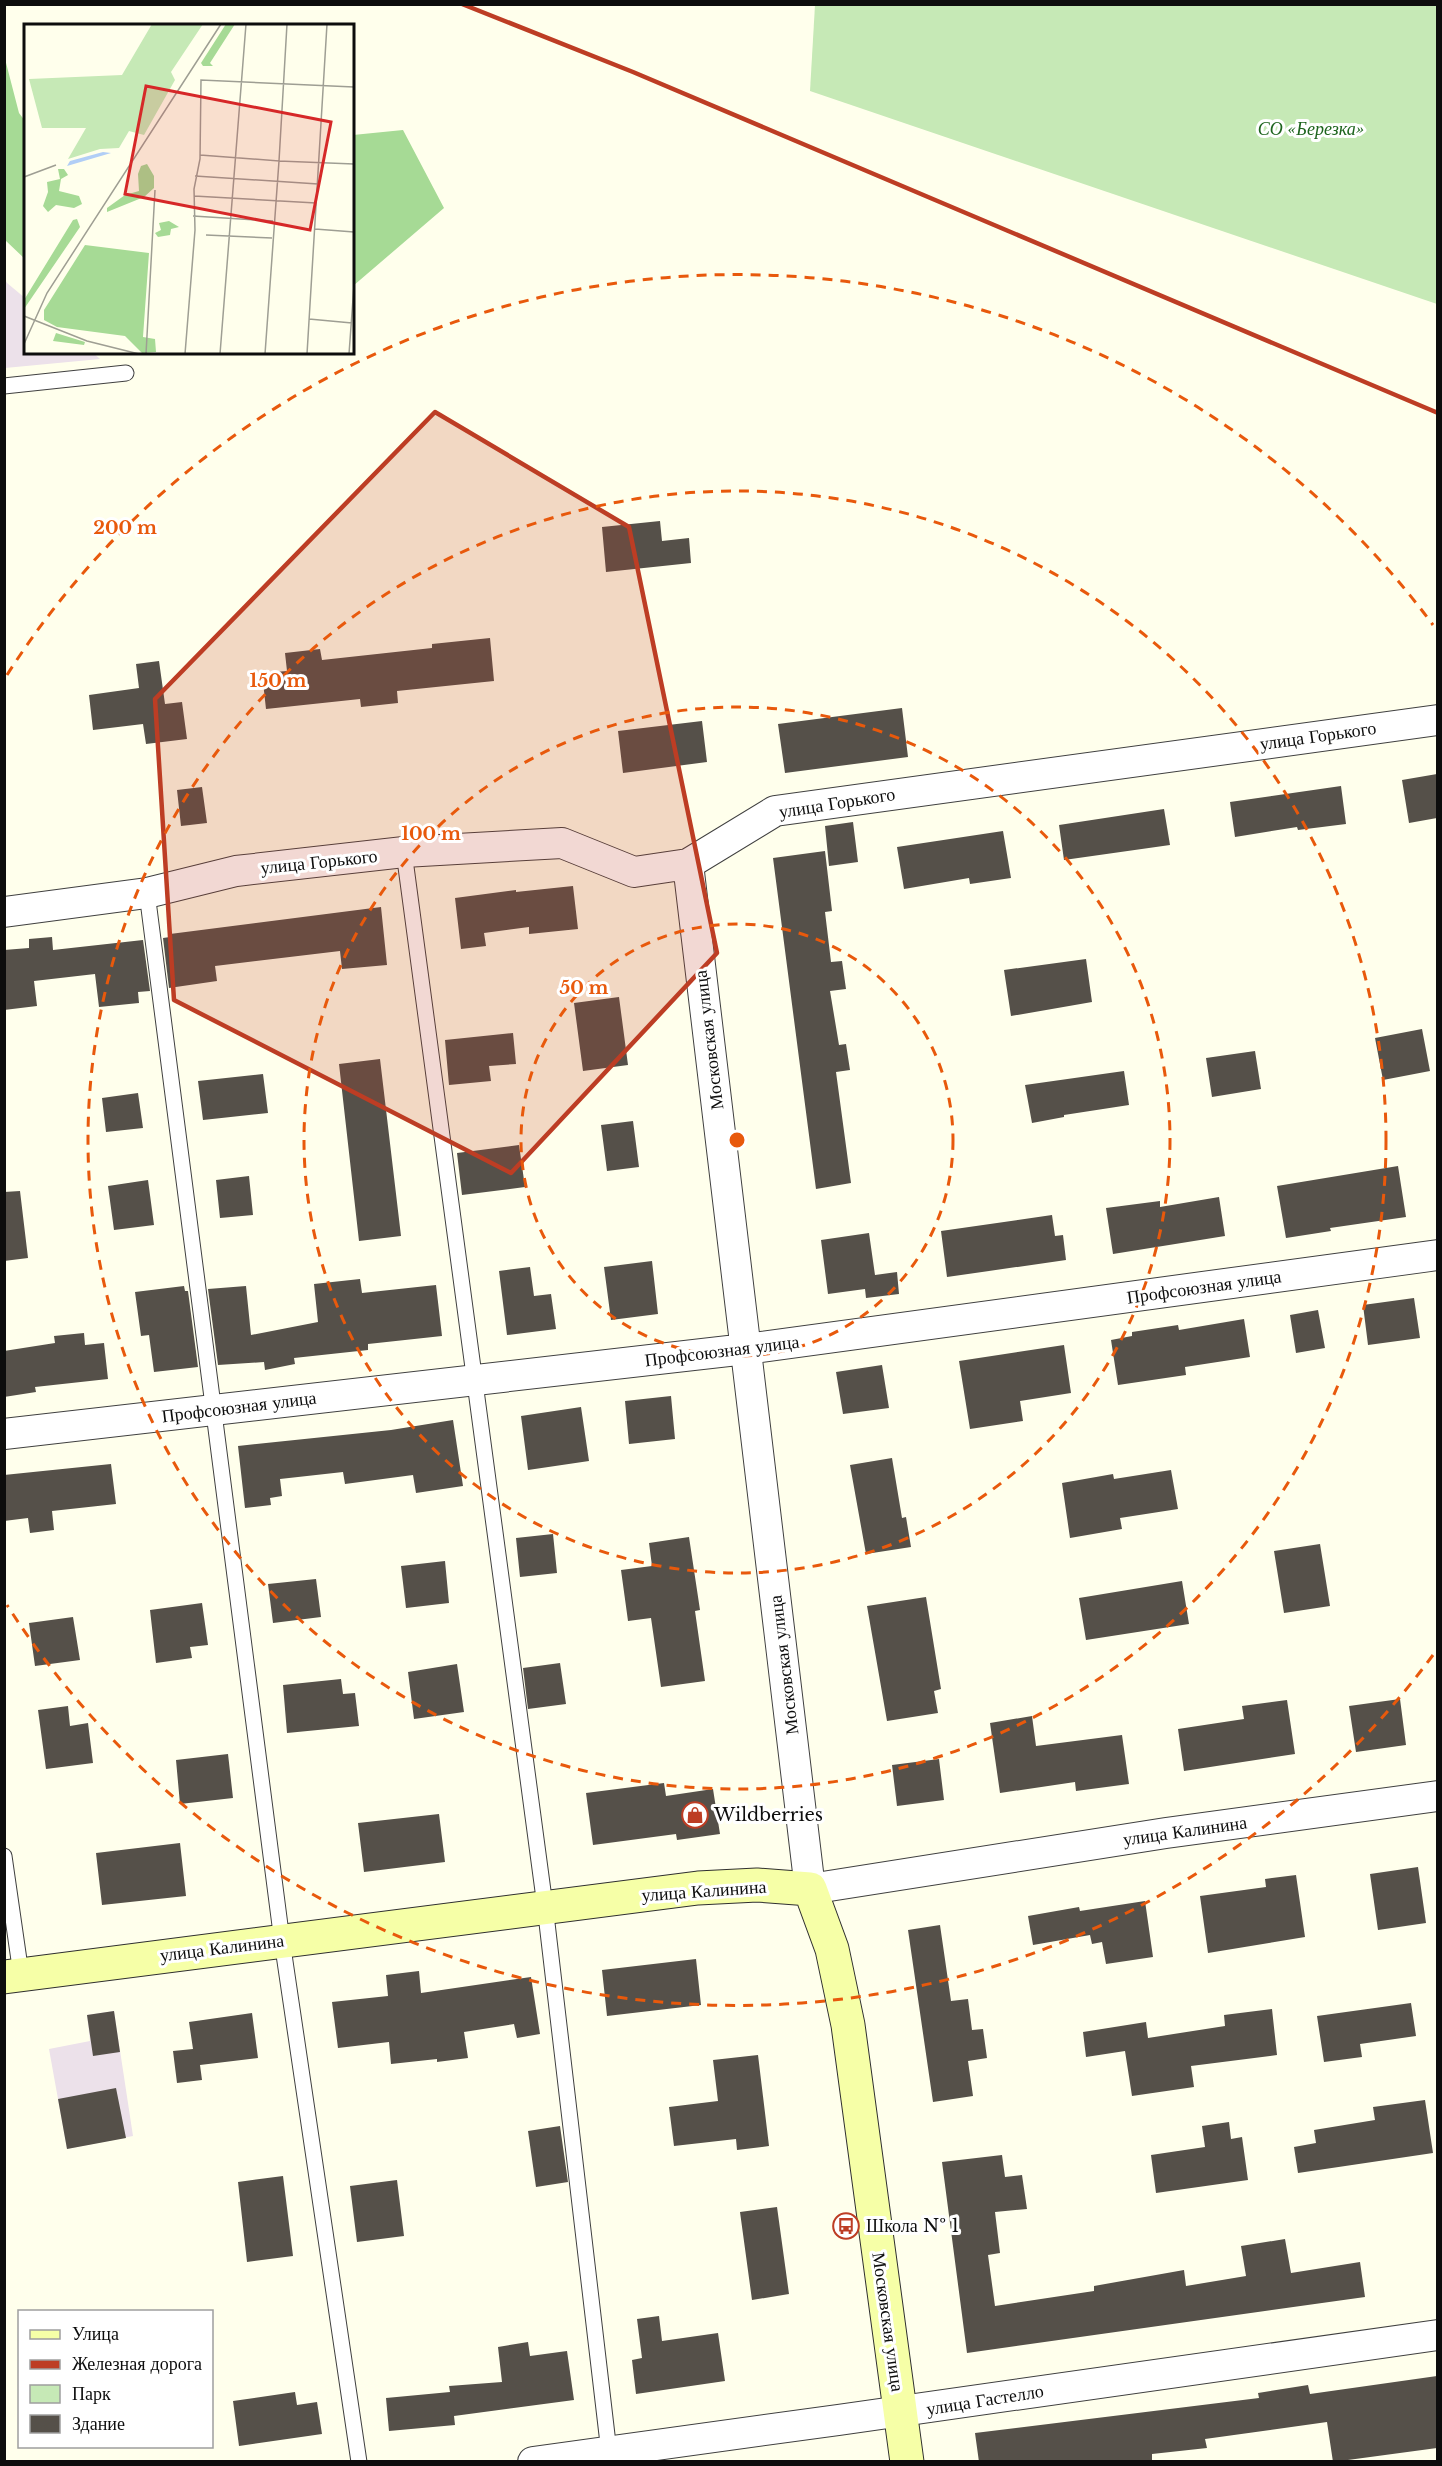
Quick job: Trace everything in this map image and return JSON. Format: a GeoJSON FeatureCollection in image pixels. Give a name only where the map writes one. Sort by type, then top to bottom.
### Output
{"type":"FeatureCollection","features":[{"type":"Feature","properties":{"kind":"main road","name":"улица Калинина"},"geometry":{"type":"LineString","coordinates":[[13,1976],[698,1888],[757,1885],[810,1889]]}},
{"type":"Feature","properties":{"kind":"main road","name":"Московская улица"},"geometry":{"type":"LineString","coordinates":[[810,1889],[832,1949],[848,2025],[907,2462]]}},
{"type":"Feature","properties":{"kind":"street","name":"улица Горького"},"geometry":{"type":"LineString","coordinates":[[4,912],[147,893],[236,871],[404,852],[562,843],[634,872],[688,864],[774,811],[1437,720]]}},
{"type":"Feature","properties":{"kind":"street","name":"Московская улица"},"geometry":{"type":"LineString","coordinates":[[688,864],[810,1889]]}},
{"type":"Feature","properties":{"kind":"street","name":"Профсоюзная улица"},"geometry":{"type":"LineString","coordinates":[[4,1434],[746,1349],[1437,1255]]}},
{"type":"Feature","properties":{"kind":"street","name":"улица Калинина"},"geometry":{"type":"LineString","coordinates":[[810,1889],[1166,1833],[1437,1796]]}},
{"type":"Feature","properties":{"kind":"street","name":"улица Гастелло"},"geometry":{"type":"LineString","coordinates":[[533,2462],[900,2413],[1222,2364],[1437,2336]]}},
{"type":"Feature","properties":{"kind":"lane"},"geometry":{"type":"LineString","coordinates":[[4,386],[126,373]]}},
{"type":"Feature","properties":{"kind":"lane"},"geometry":{"type":"LineString","coordinates":[[404,852],[545,1906],[609,2452]]}},
{"type":"Feature","properties":{"kind":"lane"},"geometry":{"type":"LineString","coordinates":[[147,893],[282,1941],[359,2462]]}},
{"type":"Feature","properties":{"kind":"lane"},"geometry":{"type":"LineString","coordinates":[[4,1856],[13,1976]]}},
{"type":"Feature","properties":{"kind":"highlighted area"},"geometry":{"type":"Polygon","coordinates":[[[435,412],[629,527],[717,953],[511,1173],[174,1000],[155,699],[435,412]]]}},
{"type":"Feature","properties":{"kind":"shaded area"},"geometry":{"type":"Polygon","coordinates":[[[4,278],[24,297],[24,354],[94,354],[100,359],[5,368],[4,278]]]}},
{"type":"Feature","properties":{"kind":"shaded area"},"geometry":{"type":"Polygon","coordinates":[[[114,2011],[133,2136],[67,2149],[49,2049],[90,2041],[87,2015],[114,2011]]]}},
{"type":"Feature","properties":{"kind":"green space","name":"СО «Березка»"},"geometry":{"type":"Polygon","coordinates":[[[815,5],[1437,5],[1437,304],[810,91],[815,5]]]}},
{"type":"Feature","properties":{"kind":"green space"},"geometry":{"type":"Polygon","coordinates":[[[4,55],[19,113],[24,120],[24,258],[5,240],[4,55]]]}},
{"type":"Feature","properties":{"kind":"green space"},"geometry":{"type":"Polygon","coordinates":[[[403,130],[444,208],[354,285],[354,135],[403,130]]]}},
{"type":"Feature","properties":{"kind":"building"},"geometry":{"type":"Polygon","coordinates":[[[660,521],[662,541],[689,538],[691,563],[606,572],[602,527],[660,521]]]}},
{"type":"Feature","properties":{"kind":"building"},"geometry":{"type":"Polygon","coordinates":[[[490,638],[494,681],[397,691],[398,703],[361,707],[360,699],[266,709],[262,673],[287,671],[285,653],[320,649],[322,660],[432,648],[432,644],[490,638]]]}},
{"type":"Feature","properties":{"kind":"building"},"geometry":{"type":"Polygon","coordinates":[[[159,661],[165,704],[182,702],[187,739],[146,744],[143,724],[93,730],[89,695],[139,688],[136,664],[159,661]]]}},
{"type":"Feature","properties":{"kind":"building"},"geometry":{"type":"Polygon","coordinates":[[[902,708],[908,757],[785,773],[778,724],[902,708]]]}},
{"type":"Feature","properties":{"kind":"building"},"geometry":{"type":"Polygon","coordinates":[[[702,721],[707,762],[623,773],[618,731],[702,721]]]}},
{"type":"Feature","properties":{"kind":"building"},"geometry":{"type":"Polygon","coordinates":[[[1437,774],[1437,818],[1409,823],[1402,780],[1437,774]]]}},
{"type":"Feature","properties":{"kind":"building"},"geometry":{"type":"Polygon","coordinates":[[[1341,786],[1346,824],[1298,830],[1297,827],[1235,837],[1230,802],[1341,786]]]}},
{"type":"Feature","properties":{"kind":"building"},"geometry":{"type":"Polygon","coordinates":[[[202,787],[207,823],[181,826],[177,790],[202,787]]]}},
{"type":"Feature","properties":{"kind":"building"},"geometry":{"type":"Polygon","coordinates":[[[1164,809],[1170,845],[1064,860],[1059,825],[1164,809]]]}},
{"type":"Feature","properties":{"kind":"building"},"geometry":{"type":"Polygon","coordinates":[[[853,822],[858,862],[829,866],[825,826],[853,822]]]}},
{"type":"Feature","properties":{"kind":"building"},"geometry":{"type":"Polygon","coordinates":[[[1003,831],[1011,878],[970,884],[969,878],[904,889],[897,847],[1003,831]]]}},
{"type":"Feature","properties":{"kind":"building"},"geometry":{"type":"Polygon","coordinates":[[[825,851],[832,911],[825,912],[831,962],[842,961],[846,989],[830,991],[839,1045],[846,1044],[850,1070],[836,1072],[851,1183],[816,1189],[773,858],[825,851]]]}},
{"type":"Feature","properties":{"kind":"building"},"geometry":{"type":"Polygon","coordinates":[[[573,886],[578,929],[529,934],[529,927],[484,933],[486,946],[461,949],[455,898],[573,886]]]}},
{"type":"Feature","properties":{"kind":"building"},"geometry":{"type":"Polygon","coordinates":[[[381,907],[387,965],[342,969],[340,951],[215,966],[217,981],[169,988],[163,938],[170,937],[170,934],[381,907]]]}},
{"type":"Feature","properties":{"kind":"building"},"geometry":{"type":"Polygon","coordinates":[[[52,937],[53,950],[143,940],[150,991],[138,992],[139,1003],[99,1007],[95,974],[34,981],[37,1006],[4,1010],[4,950],[29,948],[29,939],[52,937]]]}},
{"type":"Feature","properties":{"kind":"building"},"geometry":{"type":"Polygon","coordinates":[[[1086,959],[1092,1002],[1011,1016],[1004,970],[1086,959]]]}},
{"type":"Feature","properties":{"kind":"building"},"geometry":{"type":"Polygon","coordinates":[[[619,997],[628,1065],[583,1071],[574,1003],[619,997]]]}},
{"type":"Feature","properties":{"kind":"building"},"geometry":{"type":"Polygon","coordinates":[[[1422,1029],[1430,1071],[1383,1080],[1375,1038],[1422,1029]]]}},
{"type":"Feature","properties":{"kind":"building"},"geometry":{"type":"Polygon","coordinates":[[[513,1033],[516,1064],[489,1066],[491,1081],[449,1085],[445,1040],[513,1033]]]}},
{"type":"Feature","properties":{"kind":"building"},"geometry":{"type":"Polygon","coordinates":[[[1255,1051],[1261,1089],[1212,1097],[1206,1058],[1255,1051]]]}},
{"type":"Feature","properties":{"kind":"building"},"geometry":{"type":"Polygon","coordinates":[[[380,1059],[401,1236],[359,1241],[339,1064],[380,1059]]]}},
{"type":"Feature","properties":{"kind":"building"},"geometry":{"type":"Polygon","coordinates":[[[1124,1071],[1129,1105],[1064,1115],[1064,1117],[1032,1123],[1025,1085],[1124,1071]]]}},
{"type":"Feature","properties":{"kind":"building"},"geometry":{"type":"Polygon","coordinates":[[[263,1074],[268,1113],[203,1120],[198,1081],[263,1074]]]}},
{"type":"Feature","properties":{"kind":"building"},"geometry":{"type":"Polygon","coordinates":[[[138,1093],[143,1128],[106,1132],[102,1098],[138,1093]]]}},
{"type":"Feature","properties":{"kind":"building"},"geometry":{"type":"Polygon","coordinates":[[[633,1121],[639,1167],[607,1171],[601,1125],[633,1121]]]}},
{"type":"Feature","properties":{"kind":"building"},"geometry":{"type":"Polygon","coordinates":[[[519,1145],[525,1187],[462,1195],[457,1153],[519,1145]]]}},
{"type":"Feature","properties":{"kind":"building"},"geometry":{"type":"Polygon","coordinates":[[[1398,1166],[1406,1217],[1330,1228],[1331,1231],[1286,1238],[1277,1186],[1398,1166]]]}},
{"type":"Feature","properties":{"kind":"building"},"geometry":{"type":"Polygon","coordinates":[[[249,1176],[253,1215],[220,1218],[216,1180],[249,1176]]]}},
{"type":"Feature","properties":{"kind":"building"},"geometry":{"type":"Polygon","coordinates":[[[148,1180],[154,1225],[114,1230],[108,1186],[148,1180]]]}},
{"type":"Feature","properties":{"kind":"building"},"geometry":{"type":"Polygon","coordinates":[[[20,1191],[28,1258],[4,1261],[4,1192],[20,1191]]]}},
{"type":"Feature","properties":{"kind":"building"},"geometry":{"type":"Polygon","coordinates":[[[1219,1197],[1225,1236],[1113,1254],[1106,1208],[1160,1201],[1160,1207],[1219,1197]]]}},
{"type":"Feature","properties":{"kind":"building"},"geometry":{"type":"Polygon","coordinates":[[[1052,1215],[1055,1236],[1063,1235],[1066,1260],[947,1277],[941,1231],[1052,1215]]]}},
{"type":"Feature","properties":{"kind":"building"},"geometry":{"type":"Polygon","coordinates":[[[869,1233],[875,1275],[897,1272],[899,1294],[866,1298],[865,1289],[828,1294],[821,1240],[869,1233]]]}},
{"type":"Feature","properties":{"kind":"building"},"geometry":{"type":"Polygon","coordinates":[[[652,1261],[658,1314],[611,1320],[604,1267],[652,1261]]]}},
{"type":"Feature","properties":{"kind":"building"},"geometry":{"type":"Polygon","coordinates":[[[530,1267],[534,1296],[551,1294],[556,1329],[507,1335],[499,1271],[530,1267]]]}},
{"type":"Feature","properties":{"kind":"building"},"geometry":{"type":"Polygon","coordinates":[[[360,1279],[362,1293],[436,1285],[442,1336],[368,1344],[368,1350],[294,1358],[295,1364],[265,1370],[264,1362],[218,1365],[208,1289],[246,1286],[251,1335],[318,1322],[314,1284],[360,1279]]]}},
{"type":"Feature","properties":{"kind":"building"},"geometry":{"type":"Polygon","coordinates":[[[184,1286],[185,1291],[188,1291],[198,1367],[154,1372],[149,1335],[141,1336],[135,1292],[184,1286]]]}},
{"type":"Feature","properties":{"kind":"building"},"geometry":{"type":"Polygon","coordinates":[[[1414,1298],[1420,1338],[1368,1345],[1363,1305],[1414,1298]]]}},
{"type":"Feature","properties":{"kind":"building"},"geometry":{"type":"Polygon","coordinates":[[[1318,1310],[1325,1348],[1296,1353],[1290,1315],[1318,1310]]]}},
{"type":"Feature","properties":{"kind":"building"},"geometry":{"type":"Polygon","coordinates":[[[1244,1319],[1250,1357],[1185,1367],[1186,1375],[1118,1385],[1111,1340],[1132,1336],[1132,1332],[1178,1325],[1179,1330],[1244,1319]]]}},
{"type":"Feature","properties":{"kind":"building"},"geometry":{"type":"Polygon","coordinates":[[[84,1333],[85,1345],[104,1343],[108,1379],[35,1387],[36,1392],[4,1397],[4,1351],[55,1343],[54,1336],[84,1333]]]}},
{"type":"Feature","properties":{"kind":"building"},"geometry":{"type":"Polygon","coordinates":[[[1064,1345],[1071,1393],[1020,1401],[1023,1421],[970,1429],[959,1361],[1064,1345]]]}},
{"type":"Feature","properties":{"kind":"building"},"geometry":{"type":"Polygon","coordinates":[[[882,1365],[889,1408],[843,1414],[836,1372],[882,1365]]]}},
{"type":"Feature","properties":{"kind":"building"},"geometry":{"type":"Polygon","coordinates":[[[671,1396],[675,1439],[629,1444],[625,1401],[671,1396]]]}},
{"type":"Feature","properties":{"kind":"building"},"geometry":{"type":"Polygon","coordinates":[[[581,1407],[589,1461],[528,1470],[521,1416],[581,1407]]]}},
{"type":"Feature","properties":{"kind":"building"},"geometry":{"type":"Polygon","coordinates":[[[453,1420],[463,1486],[416,1493],[413,1475],[345,1484],[343,1472],[280,1479],[282,1496],[270,1498],[271,1505],[245,1508],[238,1446],[391,1430],[453,1420]]]}},
{"type":"Feature","properties":{"kind":"building"},"geometry":{"type":"Polygon","coordinates":[[[892,1458],[902,1518],[906,1517],[911,1547],[866,1554],[850,1465],[892,1458]]]}},
{"type":"Feature","properties":{"kind":"building"},"geometry":{"type":"Polygon","coordinates":[[[111,1464],[116,1504],[52,1511],[54,1530],[30,1533],[28,1518],[4,1521],[4,1475],[111,1464]]]}},
{"type":"Feature","properties":{"kind":"building"},"geometry":{"type":"Polygon","coordinates":[[[1171,1470],[1178,1509],[1120,1518],[1122,1529],[1070,1538],[1062,1483],[1113,1474],[1114,1479],[1171,1470]]]}},
{"type":"Feature","properties":{"kind":"building"},"geometry":{"type":"Polygon","coordinates":[[[553,1534],[557,1573],[520,1577],[516,1538],[553,1534]]]}},
{"type":"Feature","properties":{"kind":"building"},"geometry":{"type":"Polygon","coordinates":[[[689,1537],[700,1610],[695,1611],[705,1681],[661,1687],[651,1618],[628,1621],[621,1570],[652,1566],[649,1543],[689,1537]]]}},
{"type":"Feature","properties":{"kind":"building"},"geometry":{"type":"Polygon","coordinates":[[[1320,1544],[1330,1606],[1284,1613],[1274,1551],[1320,1544]]]}},
{"type":"Feature","properties":{"kind":"building"},"geometry":{"type":"Polygon","coordinates":[[[445,1561],[449,1603],[406,1608],[401,1566],[445,1561]]]}},
{"type":"Feature","properties":{"kind":"building"},"geometry":{"type":"Polygon","coordinates":[[[316,1579],[321,1617],[273,1623],[268,1584],[316,1579]]]}},
{"type":"Feature","properties":{"kind":"building"},"geometry":{"type":"Polygon","coordinates":[[[1182,1581],[1189,1624],[1086,1640],[1079,1598],[1182,1581]]]}},
{"type":"Feature","properties":{"kind":"building"},"geometry":{"type":"Polygon","coordinates":[[[926,1597],[941,1689],[934,1691],[938,1713],[887,1721],[867,1606],[926,1597]]]}},
{"type":"Feature","properties":{"kind":"building"},"geometry":{"type":"Polygon","coordinates":[[[202,1603],[208,1645],[190,1647],[192,1658],[156,1663],[150,1610],[202,1603]]]}},
{"type":"Feature","properties":{"kind":"building"},"geometry":{"type":"Polygon","coordinates":[[[73,1617],[80,1660],[35,1666],[29,1623],[73,1617]]]}},
{"type":"Feature","properties":{"kind":"building"},"geometry":{"type":"Polygon","coordinates":[[[560,1663],[566,1704],[528,1709],[523,1668],[560,1663]]]}},
{"type":"Feature","properties":{"kind":"building"},"geometry":{"type":"Polygon","coordinates":[[[457,1664],[464,1712],[414,1719],[408,1672],[457,1664]]]}},
{"type":"Feature","properties":{"kind":"building"},"geometry":{"type":"Polygon","coordinates":[[[341,1679],[343,1694],[355,1693],[359,1726],[287,1733],[283,1685],[341,1679]]]}},
{"type":"Feature","properties":{"kind":"building"},"geometry":{"type":"Polygon","coordinates":[[[1400,1699],[1406,1745],[1356,1752],[1349,1706],[1400,1699]]]}},
{"type":"Feature","properties":{"kind":"building"},"geometry":{"type":"Polygon","coordinates":[[[1287,1700],[1295,1754],[1184,1771],[1178,1729],[1244,1719],[1242,1706],[1287,1700]]]}},
{"type":"Feature","properties":{"kind":"building"},"geometry":{"type":"Polygon","coordinates":[[[68,1706],[70,1726],[88,1723],[93,1763],[46,1769],[38,1710],[68,1706]]]}},
{"type":"Feature","properties":{"kind":"building"},"geometry":{"type":"Polygon","coordinates":[[[1032,1716],[1036,1746],[1122,1735],[1129,1784],[1076,1791],[1075,1782],[1000,1793],[990,1723],[1032,1716]]]}},
{"type":"Feature","properties":{"kind":"building"},"geometry":{"type":"Polygon","coordinates":[[[228,1754],[233,1798],[180,1804],[176,1760],[228,1754]]]}},
{"type":"Feature","properties":{"kind":"building"},"geometry":{"type":"Polygon","coordinates":[[[939,1759],[944,1800],[897,1806],[892,1765],[939,1759]]]}},
{"type":"Feature","properties":{"kind":"building"},"geometry":{"type":"Polygon","coordinates":[[[664,1783],[666,1796],[713,1789],[720,1834],[677,1840],[676,1834],[593,1845],[586,1793],[664,1783]]]}},
{"type":"Feature","properties":{"kind":"building"},"geometry":{"type":"Polygon","coordinates":[[[439,1814],[445,1862],[364,1872],[358,1823],[439,1814]]]}},
{"type":"Feature","properties":{"kind":"building"},"geometry":{"type":"Polygon","coordinates":[[[180,1843],[186,1896],[102,1905],[96,1853],[180,1843]]]}},
{"type":"Feature","properties":{"kind":"building"},"geometry":{"type":"Polygon","coordinates":[[[1418,1867],[1426,1923],[1378,1930],[1370,1874],[1418,1867]]]}},
{"type":"Feature","properties":{"kind":"building"},"geometry":{"type":"Polygon","coordinates":[[[1296,1875],[1305,1937],[1208,1953],[1200,1896],[1266,1887],[1265,1879],[1296,1875]]]}},
{"type":"Feature","properties":{"kind":"building"},"geometry":{"type":"Polygon","coordinates":[[[1145,1901],[1153,1957],[1106,1964],[1102,1942],[1092,1944],[1090,1935],[1033,1945],[1028,1916],[1079,1907],[1080,1911],[1145,1901]]]}},
{"type":"Feature","properties":{"kind":"building"},"geometry":{"type":"Polygon","coordinates":[[[940,1925],[951,2001],[968,1999],[972,2030],[983,2029],[987,2058],[968,2061],[973,2096],[933,2102],[908,1930],[940,1925]]]}},
{"type":"Feature","properties":{"kind":"building"},"geometry":{"type":"Polygon","coordinates":[[[696,1959],[701,2005],[607,2016],[602,1970],[696,1959]]]}},
{"type":"Feature","properties":{"kind":"building"},"geometry":{"type":"Polygon","coordinates":[[[419,1971],[421,1993],[531,1977],[540,2034],[517,2038],[514,2024],[464,2032],[468,2058],[437,2062],[437,2059],[391,2064],[389,2042],[338,2048],[332,2002],[388,1996],[386,1975],[419,1971]]]}},
{"type":"Feature","properties":{"kind":"building"},"geometry":{"type":"Polygon","coordinates":[[[1411,2003],[1416,2036],[1360,2044],[1362,2057],[1324,2062],[1317,2016],[1411,2003]]]}},
{"type":"Feature","properties":{"kind":"building"},"geometry":{"type":"Polygon","coordinates":[[[1272,2009],[1277,2055],[1191,2066],[1194,2087],[1132,2096],[1125,2051],[1086,2057],[1083,2032],[1146,2022],[1148,2038],[1225,2026],[1224,2015],[1272,2009]]]}},
{"type":"Feature","properties":{"kind":"building"},"geometry":{"type":"Polygon","coordinates":[[[114,2011],[120,2052],[93,2056],[87,2015],[114,2011]]]}},
{"type":"Feature","properties":{"kind":"building"},"geometry":{"type":"Polygon","coordinates":[[[252,2013],[258,2058],[200,2065],[202,2080],[177,2083],[173,2051],[193,2049],[189,2022],[252,2013]]]}},
{"type":"Feature","properties":{"kind":"building"},"geometry":{"type":"Polygon","coordinates":[[[758,2055],[769,2146],[737,2150],[736,2139],[674,2146],[669,2107],[718,2101],[713,2060],[758,2055]]]}},
{"type":"Feature","properties":{"kind":"building"},"geometry":{"type":"Polygon","coordinates":[[[116,2088],[126,2138],[67,2149],[58,2099],[116,2088]]]}},
{"type":"Feature","properties":{"kind":"building"},"geometry":{"type":"Polygon","coordinates":[[[1425,2100],[1433,2153],[1298,2173],[1294,2147],[1316,2143],[1314,2130],[1375,2120],[1373,2107],[1425,2100]]]}},
{"type":"Feature","properties":{"kind":"building"},"geometry":{"type":"Polygon","coordinates":[[[1229,2122],[1231,2139],[1242,2137],[1248,2180],[1156,2193],[1151,2155],[1205,2147],[1202,2126],[1229,2122]]]}},
{"type":"Feature","properties":{"kind":"building"},"geometry":{"type":"Polygon","coordinates":[[[560,2126],[568,2182],[536,2187],[528,2131],[560,2126]]]}},
{"type":"Feature","properties":{"kind":"building"},"geometry":{"type":"Polygon","coordinates":[[[1002,2155],[1005,2177],[1022,2175],[1027,2209],[995,2212],[1000,2253],[988,2255],[995,2306],[1094,2291],[1094,2286],[1184,2270],[1186,2286],[1246,2276],[1241,2246],[1285,2239],[1291,2273],[1360,2262],[1365,2297],[967,2353],[942,2162],[1002,2155]]]}},
{"type":"Feature","properties":{"kind":"building"},"geometry":{"type":"Polygon","coordinates":[[[283,2176],[293,2256],[247,2262],[238,2182],[283,2176]]]}},
{"type":"Feature","properties":{"kind":"building"},"geometry":{"type":"Polygon","coordinates":[[[397,2180],[404,2236],[357,2242],[350,2186],[397,2180]]]}},
{"type":"Feature","properties":{"kind":"building"},"geometry":{"type":"Polygon","coordinates":[[[777,2207],[789,2294],[752,2300],[740,2212],[777,2207]]]}},
{"type":"Feature","properties":{"kind":"building"},"geometry":{"type":"Polygon","coordinates":[[[659,2316],[662,2341],[718,2333],[725,2381],[636,2394],[632,2360],[642,2358],[637,2319],[659,2316]]]}},
{"type":"Feature","properties":{"kind":"building"},"geometry":{"type":"Polygon","coordinates":[[[528,2342],[530,2356],[567,2351],[574,2400],[454,2416],[455,2425],[389,2431],[386,2398],[450,2392],[449,2386],[502,2382],[498,2347],[528,2342]]]}},
{"type":"Feature","properties":{"kind":"building"},"geometry":{"type":"Polygon","coordinates":[[[1437,2376],[1437,2448],[1333,2462],[1327,2422],[1205,2439],[1207,2448],[1152,2454],[1152,2462],[979,2462],[975,2433],[1259,2398],[1258,2393],[1308,2385],[1310,2394],[1437,2376]]]}},
{"type":"Feature","properties":{"kind":"building"},"geometry":{"type":"Polygon","coordinates":[[[295,2392],[297,2405],[317,2402],[322,2434],[239,2446],[233,2401],[295,2392]]]}},
{"type":"Feature","properties":{"kind":"railway"},"geometry":{"type":"LineString","coordinates":[[462,4],[633,72],[1438,413]]}},
{"type":"Feature","properties":{"kind":"place","name":"Wildberries"},"geometry":{"type":"Point","coordinates":[695,1815]}},
{"type":"Feature","properties":{"kind":"place","name":"Школа № 1"},"geometry":{"type":"Point","coordinates":[846,2226]}}]}
